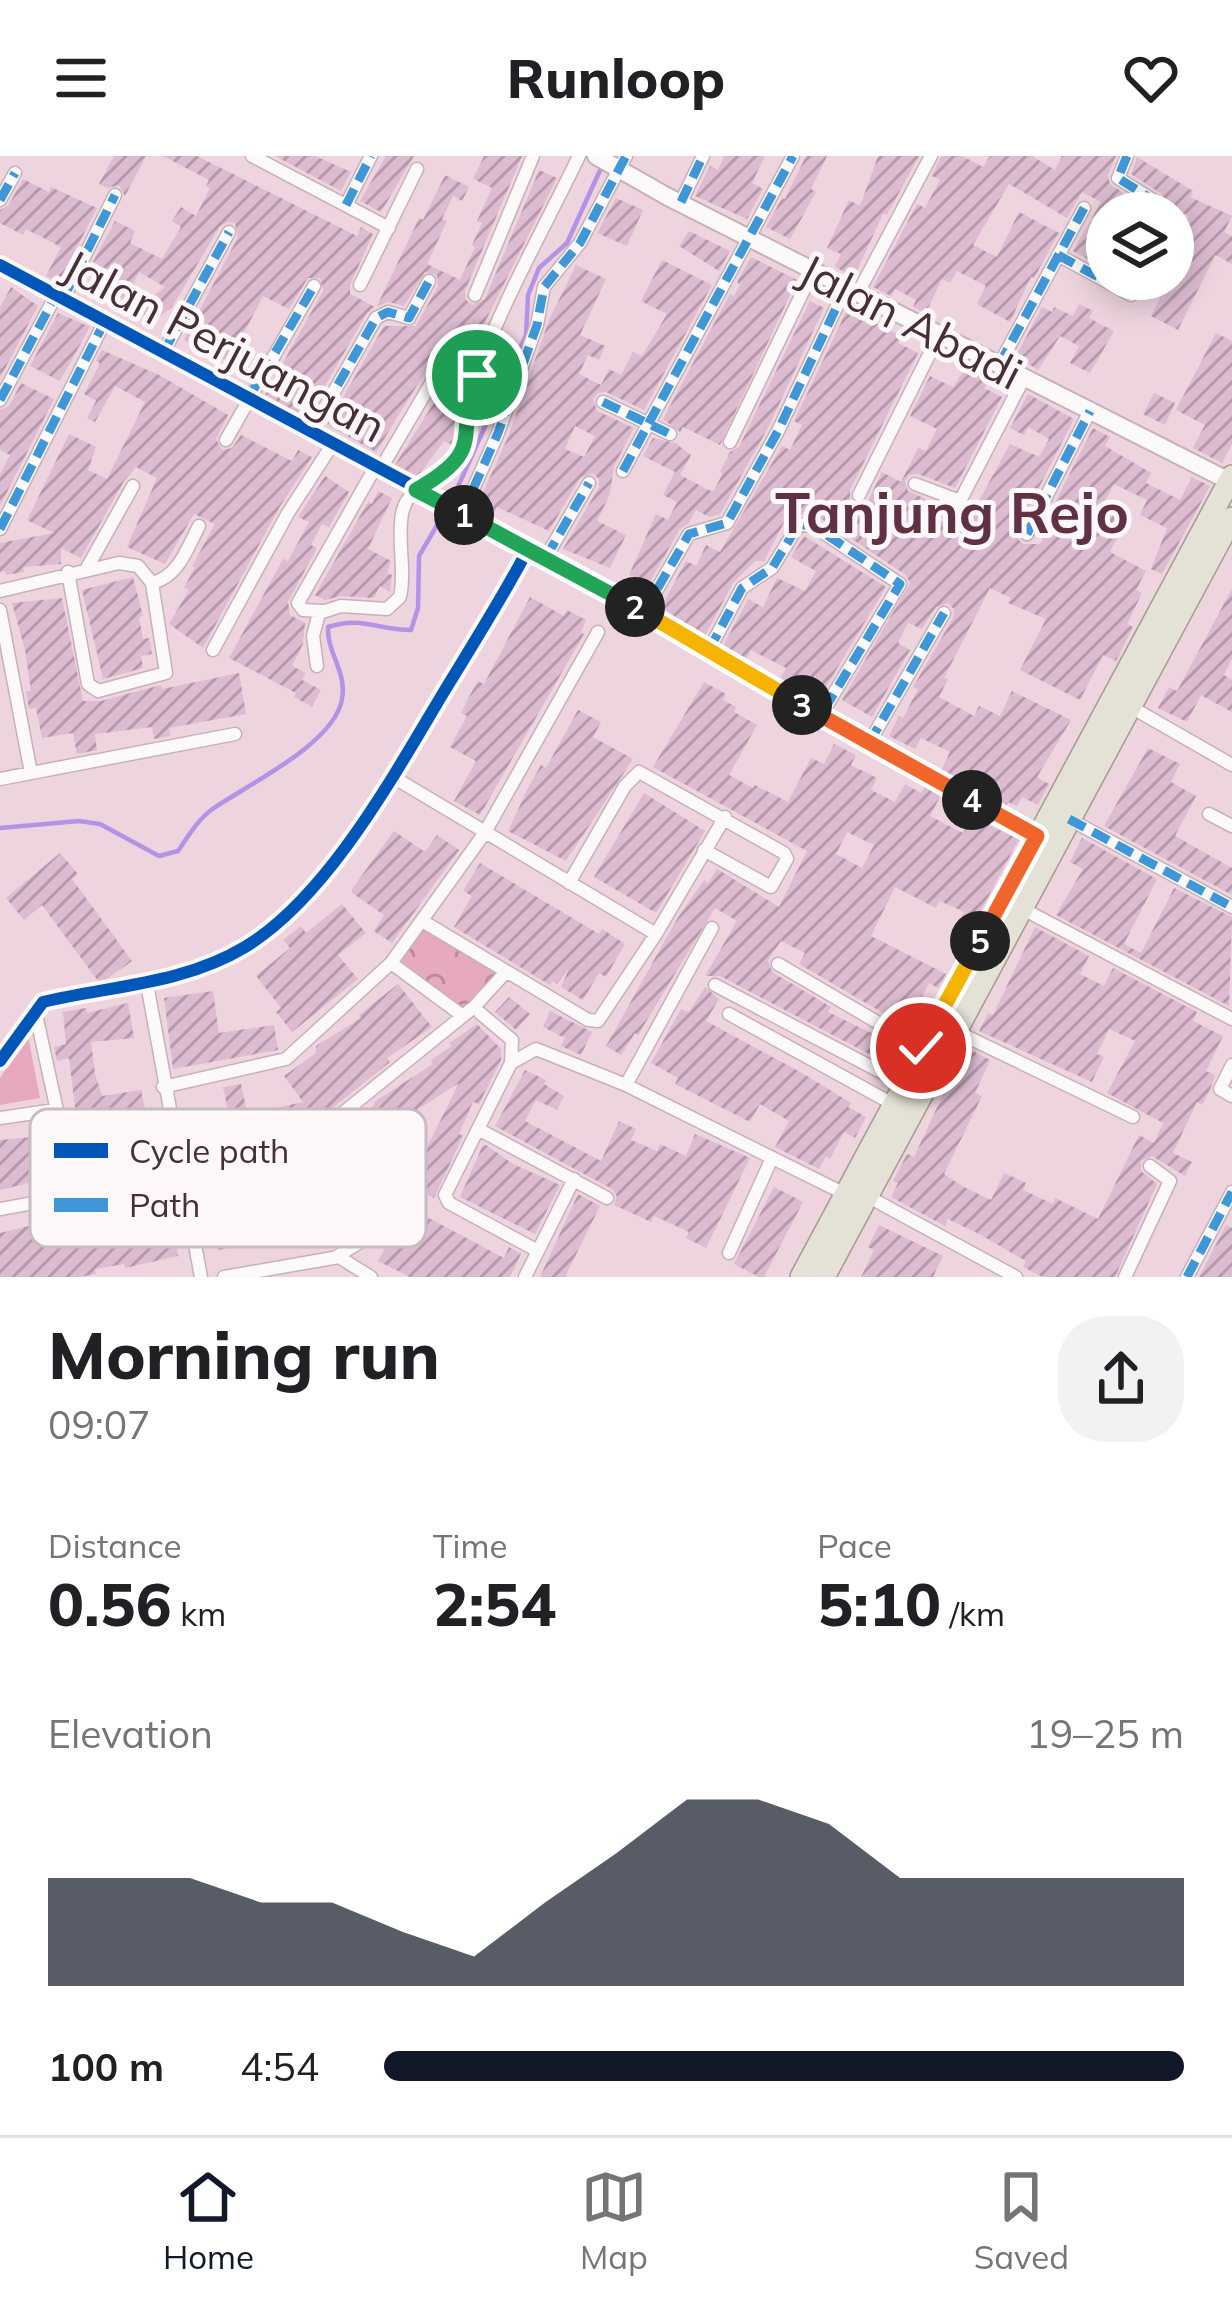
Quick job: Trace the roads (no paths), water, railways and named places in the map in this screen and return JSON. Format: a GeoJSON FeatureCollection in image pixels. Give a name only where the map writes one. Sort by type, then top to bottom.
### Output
{"type":"FeatureCollection","features":[{"type":"Feature","properties":{"kind":"main road"},"geometry":{"type":"LineString","coordinates":[[801,1277],[856,1195],[1037,836],[1231,478]]}},
{"type":"Feature","properties":{"kind":"main road"},"geometry":{"type":"LineString","coordinates":[[824,1277],[897,1093],[955,1031],[1232,518]]}},
{"type":"Feature","properties":{"kind":"street"},"geometry":{"type":"LineString","coordinates":[[252,156],[389,228]]}},
{"type":"Feature","properties":{"kind":"street"},"geometry":{"type":"LineString","coordinates":[[346,206],[371,156]]}},
{"type":"Feature","properties":{"kind":"street"},"geometry":{"type":"LineString","coordinates":[[476,295],[533,156]]}},
{"type":"Feature","properties":{"kind":"street"},"geometry":{"type":"LineString","coordinates":[[443,363],[298,603],[301,609],[394,606],[403,579],[402,514],[418,491],[446,472],[462,450],[469,432],[473,385],[516,281],[579,156]]}},
{"type":"Feature","properties":{"kind":"street"},"geometry":{"type":"LineString","coordinates":[[681,202],[703,156]]}},
{"type":"Feature","properties":{"kind":"street"},"geometry":{"type":"LineString","coordinates":[[623,471],[793,156]]}},
{"type":"Feature","properties":{"kind":"street"},"geometry":{"type":"LineString","coordinates":[[644,612],[689,534],[727,523],[853,288],[931,156]]}},
{"type":"Feature","properties":{"kind":"street"},"geometry":{"type":"LineString","coordinates":[[1127,156],[1118,178],[1140,192]]}},
{"type":"Feature","properties":{"kind":"street"},"geometry":{"type":"LineString","coordinates":[[459,512],[498,434],[537,325],[544,287],[580,243],[614,161]]}},
{"type":"Feature","properties":{"kind":"street","name":"Jalan Abadi"},"geometry":{"type":"LineString","coordinates":[[614,161],[813,271],[1231,478]]}},
{"type":"Feature","properties":{"kind":"street"},"geometry":{"type":"LineString","coordinates":[[360,286],[417,169]]}},
{"type":"Feature","properties":{"kind":"street"},"geometry":{"type":"LineString","coordinates":[[0,200],[15,172]]}},
{"type":"Feature","properties":{"kind":"street"},"geometry":{"type":"LineString","coordinates":[[0,400],[116,195]]}},
{"type":"Feature","properties":{"kind":"street"},"geometry":{"type":"LineString","coordinates":[[999,364],[1084,208]]}},
{"type":"Feature","properties":{"kind":"street"},"geometry":{"type":"LineString","coordinates":[[163,353],[229,232]]}},
{"type":"Feature","properties":{"kind":"street"},"geometry":{"type":"LineString","coordinates":[[1058,255],[1086,271]]}},
{"type":"Feature","properties":{"kind":"street","name":"Jalan Perjuangan"},"geometry":{"type":"LineString","coordinates":[[1,268],[547,557],[1037,836]]}},
{"type":"Feature","properties":{"kind":"street"},"geometry":{"type":"LineString","coordinates":[[730,442],[813,271]]}},
{"type":"Feature","properties":{"kind":"street"},"geometry":{"type":"LineString","coordinates":[[311,432],[376,318],[388,312],[409,318],[429,281]]}},
{"type":"Feature","properties":{"kind":"street"},"geometry":{"type":"LineString","coordinates":[[226,440],[314,286]]}},
{"type":"Feature","properties":{"kind":"street"},"geometry":{"type":"LineString","coordinates":[[0,529],[104,323]]}},
{"type":"Feature","properties":{"kind":"street"},"geometry":{"type":"LineString","coordinates":[[859,495],[939,335]]}},
{"type":"Feature","properties":{"kind":"street"},"geometry":{"type":"LineString","coordinates":[[915,484],[960,501],[1024,378]]}},
{"type":"Feature","properties":{"kind":"street"},"geometry":{"type":"LineString","coordinates":[[604,402],[670,434]]}},
{"type":"Feature","properties":{"kind":"street"},"geometry":{"type":"LineString","coordinates":[[1027,534],[1090,411]]}},
{"type":"Feature","properties":{"kind":"street"},"geometry":{"type":"LineString","coordinates":[[213,650],[288,513],[332,445]]}},
{"type":"Feature","properties":{"kind":"street"},"geometry":{"type":"LineString","coordinates":[[547,557],[589,483]]}},
{"type":"Feature","properties":{"kind":"street"},"geometry":{"type":"LineString","coordinates":[[87,568],[133,486]]}},
{"type":"Feature","properties":{"kind":"street"},"geometry":{"type":"LineString","coordinates":[[710,650],[745,584],[772,568],[799,524],[815,527],[900,584],[820,715]]}},
{"type":"Feature","properties":{"kind":"street"},"geometry":{"type":"LineString","coordinates":[[152,584],[171,575],[199,526]]}},
{"type":"Feature","properties":{"kind":"street"},"geometry":{"type":"LineString","coordinates":[[0,1061],[43,1002],[147,984],[213,964],[271,929],[327,868],[393,777],[528,549]]}},
{"type":"Feature","properties":{"kind":"street"},"geometry":{"type":"LineString","coordinates":[[0,591],[68,572],[129,563],[144,571],[152,584],[166,673],[98,691],[88,684],[68,572]]}},
{"type":"Feature","properties":{"kind":"street"},"geometry":{"type":"LineString","coordinates":[[0,610],[32,773]]}},
{"type":"Feature","properties":{"kind":"street"},"geometry":{"type":"LineString","coordinates":[[316,667],[314,624],[322,611]]}},
{"type":"Feature","properties":{"kind":"street"},"geometry":{"type":"LineString","coordinates":[[869,743],[944,613]]}},
{"type":"Feature","properties":{"kind":"street"},"geometry":{"type":"LineString","coordinates":[[163,1087],[286,1059],[391,963],[484,833],[598,632]]}},
{"type":"Feature","properties":{"kind":"street"},"geometry":{"type":"LineString","coordinates":[[1131,707],[1232,765]]}},
{"type":"Feature","properties":{"kind":"street"},"geometry":{"type":"LineString","coordinates":[[0,779],[235,734]]}},
{"type":"Feature","properties":{"kind":"street"},"geometry":{"type":"LineString","coordinates":[[569,883],[633,775],[648,775],[787,855],[775,885],[765,886],[704,850]]}},
{"type":"Feature","properties":{"kind":"street"},"geometry":{"type":"LineString","coordinates":[[393,777],[656,934]]}},
{"type":"Feature","properties":{"kind":"street"},"geometry":{"type":"LineString","coordinates":[[1209,814],[1232,826]]}},
{"type":"Feature","properties":{"kind":"street"},"geometry":{"type":"LineString","coordinates":[[424,922],[505,973],[588,1020],[598,1021],[725,817]]}},
{"type":"Feature","properties":{"kind":"street"},"geometry":{"type":"LineString","coordinates":[[1069,819],[1232,907]]}},
{"type":"Feature","properties":{"kind":"street"},"geometry":{"type":"LineString","coordinates":[[1020,908],[1232,1019]]}},
{"type":"Feature","properties":{"kind":"street"},"geometry":{"type":"LineString","coordinates":[[626,1084],[712,928]]}},
{"type":"Feature","properties":{"kind":"street"},"geometry":{"type":"LineString","coordinates":[[391,963],[463,1016]]}},
{"type":"Feature","properties":{"kind":"street"},"geometry":{"type":"LineString","coordinates":[[778,964],[930,1053]]}},
{"type":"Feature","properties":{"kind":"street"},"geometry":{"type":"LineString","coordinates":[[350,1109],[463,1016],[505,973]]}},
{"type":"Feature","properties":{"kind":"street"},"geometry":{"type":"LineString","coordinates":[[147,984],[167,1109]]}},
{"type":"Feature","properties":{"kind":"street"},"geometry":{"type":"LineString","coordinates":[[715,985],[897,1093]]}},
{"type":"Feature","properties":{"kind":"street"},"geometry":{"type":"LineString","coordinates":[[35,1009],[56,1109]]}},
{"type":"Feature","properties":{"kind":"street"},"geometry":{"type":"LineString","coordinates":[[480,1013],[512,1040],[626,1084],[1016,1277]]}},
{"type":"Feature","properties":{"kind":"street"},"geometry":{"type":"LineString","coordinates":[[729,1014],[897,1093]]}},
{"type":"Feature","properties":{"kind":"street"},"geometry":{"type":"LineString","coordinates":[[955,1031],[1133,1118]]}},
{"type":"Feature","properties":{"kind":"street"},"geometry":{"type":"LineString","coordinates":[[512,1040],[511,1063],[445,1191],[446,1198],[538,1251]]}},
{"type":"Feature","properties":{"kind":"street"},"geometry":{"type":"LineString","coordinates":[[511,1063],[536,1049]]}},
{"type":"Feature","properties":{"kind":"street"},"geometry":{"type":"LineString","coordinates":[[1232,1065],[1220,1089],[1232,1096]]}},
{"type":"Feature","properties":{"kind":"street"},"geometry":{"type":"LineString","coordinates":[[0,1118],[30,1113]]}},
{"type":"Feature","properties":{"kind":"street"},"geometry":{"type":"LineString","coordinates":[[478,1129],[608,1198]]}},
{"type":"Feature","properties":{"kind":"street"},"geometry":{"type":"LineString","coordinates":[[729,1253],[772,1158]]}},
{"type":"Feature","properties":{"kind":"street"},"geometry":{"type":"LineString","coordinates":[[1125,1277],[1170,1181],[1150,1166]]}},
{"type":"Feature","properties":{"kind":"street"},"geometry":{"type":"LineString","coordinates":[[525,1277],[574,1179]]}},
{"type":"Feature","properties":{"kind":"street"},"geometry":{"type":"LineString","coordinates":[[1187,1277],[1232,1192]]}},
{"type":"Feature","properties":{"kind":"street"},"geometry":{"type":"LineString","coordinates":[[0,1209],[30,1203]]}},
{"type":"Feature","properties":{"kind":"street"},"geometry":{"type":"LineString","coordinates":[[195,1247],[201,1277]]}},
{"type":"Feature","properties":{"kind":"street"},"geometry":{"type":"LineString","coordinates":[[224,1277],[336,1258],[353,1247]]}},
{"type":"Feature","properties":{"kind":"street"},"geometry":{"type":"LineString","coordinates":[[336,1258],[371,1277]]}},
{"type":"Feature","properties":{"kind":"waterway"},"geometry":{"type":"LineString","coordinates":[[452,500],[526,335],[528,295],[539,268],[567,243],[602,166]]}},
{"type":"Feature","properties":{"kind":"waterway"},"geometry":{"type":"LineString","coordinates":[[0,828],[79,821],[100,824],[159,856],[178,851],[208,812],[308,746],[336,715],[343,689],[328,627],[361,623],[411,630],[418,608],[419,556],[446,510]]}},
{"type":"Feature","properties":{"kind":"district","name":"Tanjung Rejo"},"geometry":{"type":"Point","coordinates":[952,511]}}]}
